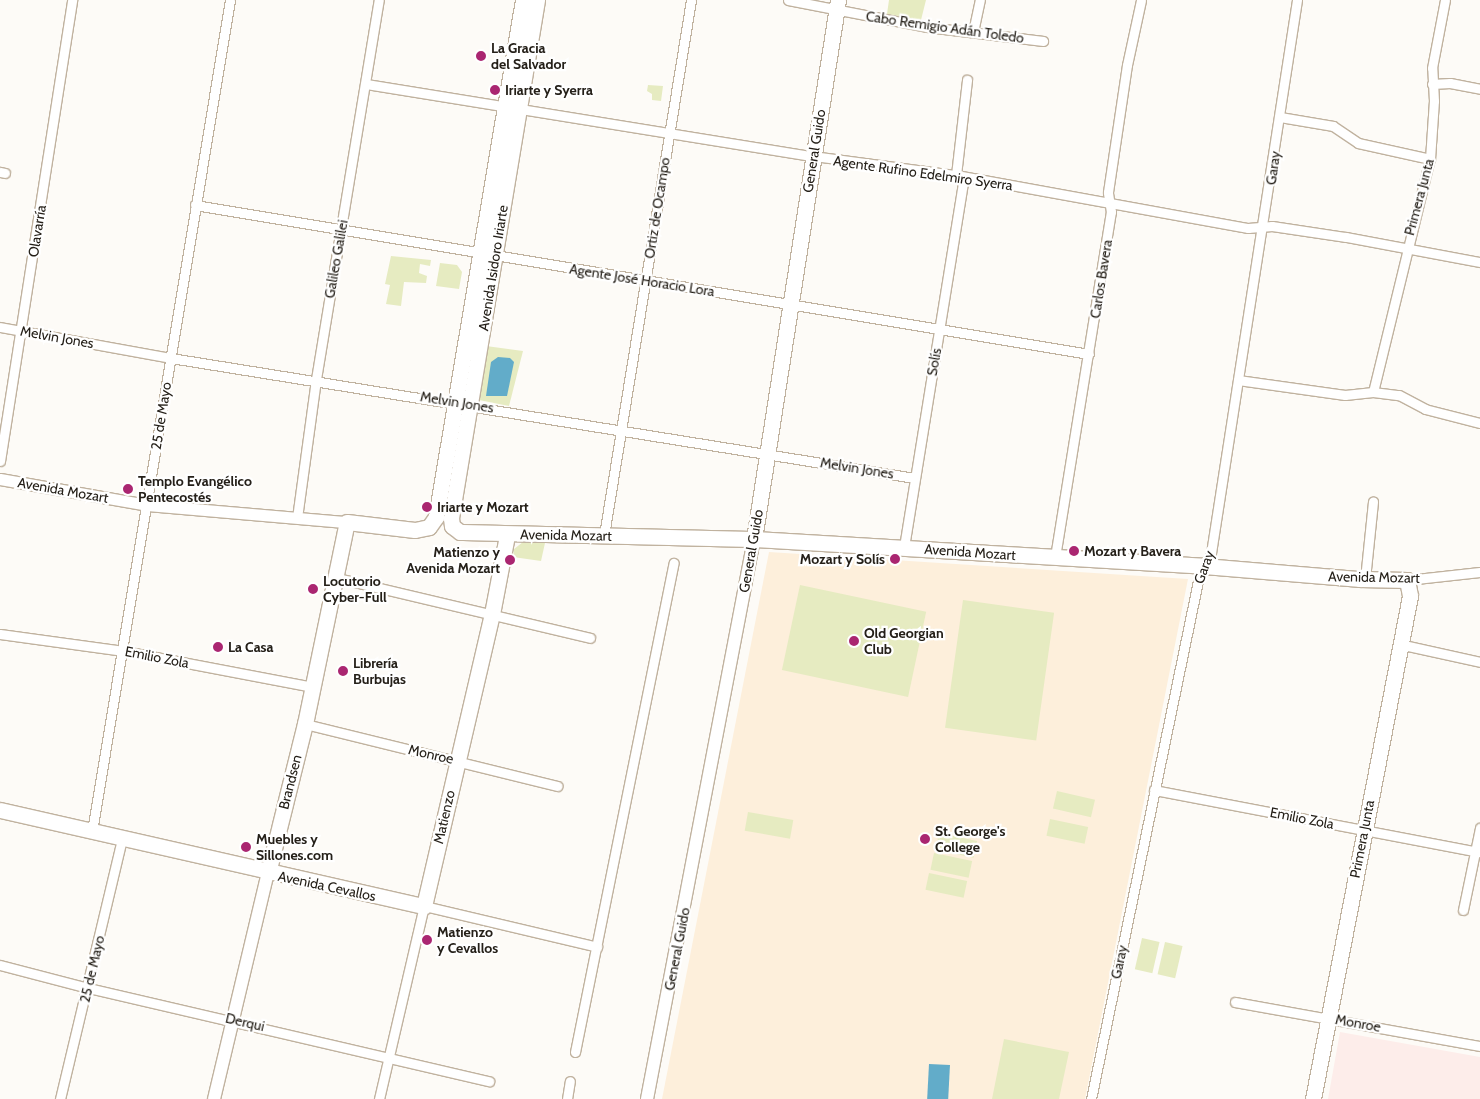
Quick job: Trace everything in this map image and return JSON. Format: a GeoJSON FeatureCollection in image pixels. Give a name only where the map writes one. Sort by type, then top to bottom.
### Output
{"type":"FeatureCollection","features":[{"type":"Feature","properties":{"kind":"main road","name":"Avenida Isidoro Iriarte"},"geometry":{"type":"LineString","coordinates":[[460,532],[452,526],[450,518],[480,253],[523,0]]}},
{"type":"Feature","properties":{"kind":"main road","name":"Avenida Isidoro Iriarte"},"geometry":{"type":"LineString","coordinates":[[425,530],[436,517],[496,256],[537,0]]}},
{"type":"Feature","properties":{"kind":"main road","name":"General Guido"},"geometry":{"type":"LineString","coordinates":[[647,1099],[754,538],[838,5]]}},
{"type":"Feature","properties":{"kind":"main road","name":"Avenida Mozart"},"geometry":{"type":"LineString","coordinates":[[347,522],[425,530]]}},
{"type":"Feature","properties":{"kind":"main road","name":"Brandsen"},"geometry":{"type":"LineString","coordinates":[[214,1099],[305,724],[347,522]]}},
{"type":"Feature","properties":{"kind":"main road","name":"Avenida Mozart"},"geometry":{"type":"LineString","coordinates":[[460,532],[507,535],[754,538],[1204,566],[1365,579],[1407,580]]}},
{"type":"Feature","properties":{"kind":"main road","name":"Matienzo"},"geometry":{"type":"LineString","coordinates":[[424,906],[492,614],[507,535]]}},
{"type":"Feature","properties":{"kind":"main road","name":"Primera Junta"},"geometry":{"type":"LineString","coordinates":[[1313,1099],[1399,644],[1410,596],[1407,580]]}},
{"type":"Feature","properties":{"kind":"main road","name":"Avenida Cevallos"},"geometry":{"type":"LineString","coordinates":[[0,810],[268,873],[424,906]]}},
{"type":"Feature","properties":{"kind":"street","name":"Olavarría"},"geometry":{"type":"LineString","coordinates":[[0,462],[72,0]]}},
{"type":"Feature","properties":{"kind":"street","name":"25 de Mayo"},"geometry":{"type":"LineString","coordinates":[[92,831],[124,651],[170,358],[230,0]]}},
{"type":"Feature","properties":{"kind":"street","name":"Galileo Galilei"},"geometry":{"type":"LineString","coordinates":[[297,518],[316,379],[379,0]]}},
{"type":"Feature","properties":{"kind":"street","name":"Ortiz de Ocampo"},"geometry":{"type":"LineString","coordinates":[[604,535],[692,0]]}},
{"type":"Feature","properties":{"kind":"street","name":"Cabo Remigio Adán Toledo"},"geometry":{"type":"LineString","coordinates":[[788,0],[838,5],[927,27],[1042,41]]}},
{"type":"Feature","properties":{"kind":"street"},"geometry":{"type":"LineString","coordinates":[[973,32],[980,0]]}},
{"type":"Feature","properties":{"kind":"street","name":"Carlos Bavera"},"geometry":{"type":"LineString","coordinates":[[1056,557],[1111,212],[1108,192],[1128,59],[1141,0]]}},
{"type":"Feature","properties":{"kind":"street","name":"Garay"},"geometry":{"type":"LineString","coordinates":[[1091,1099],[1198,581],[1211,553],[1264,228],[1297,0]]}},
{"type":"Feature","properties":{"kind":"street","name":"Primera Junta"},"geometry":{"type":"LineString","coordinates":[[1373,392],[1406,249],[1430,159],[1434,101],[1432,84],[1445,0]]}},
{"type":"Feature","properties":{"kind":"street","name":"Solís"},"geometry":{"type":"LineString","coordinates":[[904,547],[939,329],[960,176],[967,80]]}},
{"type":"Feature","properties":{"kind":"street"},"geometry":{"type":"LineString","coordinates":[[1432,84],[1450,83],[1480,88]]}},
{"type":"Feature","properties":{"kind":"street","name":"Agente Rufino Edelmiro Syerra"},"geometry":{"type":"LineString","coordinates":[[366,84],[670,131],[813,156],[960,176],[1248,228],[1272,226],[1346,237],[1480,262]]}},
{"type":"Feature","properties":{"kind":"street"},"geometry":{"type":"LineString","coordinates":[[1280,117],[1333,126],[1358,143],[1430,159]]}},
{"type":"Feature","properties":{"kind":"street","name":"Agente José Horacio Lora"},"geometry":{"type":"LineString","coordinates":[[195,205],[1089,354]]}},
{"type":"Feature","properties":{"kind":"street","name":"Melvin Jones"},"geometry":{"type":"LineString","coordinates":[[0,327],[170,358],[316,379],[621,428],[914,478]]}},
{"type":"Feature","properties":{"kind":"street"},"geometry":{"type":"LineString","coordinates":[[1238,380],[1345,395],[1373,392],[1399,395],[1425,409],[1480,424]]}},
{"type":"Feature","properties":{"kind":"street","name":"Avenida Mozart"},"geometry":{"type":"LineString","coordinates":[[0,479],[147,505],[347,522]]}},
{"type":"Feature","properties":{"kind":"street"},"geometry":{"type":"LineString","coordinates":[[1365,579],[1373,500]]}},
{"type":"Feature","properties":{"kind":"street"},"geometry":{"type":"LineString","coordinates":[[575,1052],[674,563]]}},
{"type":"Feature","properties":{"kind":"street","name":"Avenida Mozart"},"geometry":{"type":"LineString","coordinates":[[1407,580],[1480,572]]}},
{"type":"Feature","properties":{"kind":"street"},"geometry":{"type":"LineString","coordinates":[[336,578],[590,638]]}},
{"type":"Feature","properties":{"kind":"street","name":"Emilio Zola"},"geometry":{"type":"LineString","coordinates":[[0,634],[124,651],[312,687]]}},
{"type":"Feature","properties":{"kind":"street"},"geometry":{"type":"LineString","coordinates":[[1399,644],[1480,662]]}},
{"type":"Feature","properties":{"kind":"street","name":"Monroe"},"geometry":{"type":"LineString","coordinates":[[305,724],[558,786]]}},
{"type":"Feature","properties":{"kind":"street","name":"Emilio Zola"},"geometry":{"type":"LineString","coordinates":[[1154,790],[1478,851]]}},
{"type":"Feature","properties":{"kind":"street"},"geometry":{"type":"LineString","coordinates":[[1462,910],[1478,851],[1480,828]]}},
{"type":"Feature","properties":{"kind":"street","name":"25 de Mayo"},"geometry":{"type":"LineString","coordinates":[[60,1099],[88,988],[122,838]]}},
{"type":"Feature","properties":{"kind":"street","name":"Avenida Cevallos"},"geometry":{"type":"LineString","coordinates":[[424,906],[597,947]]}},
{"type":"Feature","properties":{"kind":"street","name":"Matienzo"},"geometry":{"type":"LineString","coordinates":[[379,1099],[424,906]]}},
{"type":"Feature","properties":{"kind":"street","name":"Derqui"},"geometry":{"type":"LineString","coordinates":[[0,964],[88,988],[233,1019],[489,1081]]}},
{"type":"Feature","properties":{"kind":"street","name":"Monroe"},"geometry":{"type":"LineString","coordinates":[[1235,1002],[1480,1046]]}},
{"type":"Feature","properties":{"kind":"street"},"geometry":{"type":"LineString","coordinates":[[566,1099],[570,1081]]}},
{"type":"Feature","properties":{"kind":"shaded area","name":"St. George's College"},"geometry":{"type":"Polygon","coordinates":[[[769,552],[1188,579],[1085,1099],[662,1099],[769,552]]]}},
{"type":"Feature","properties":{"kind":"shaded area"},"geometry":{"type":"Polygon","coordinates":[[[1340,1032],[1480,1057],[1480,1099],[1328,1099],[1340,1032]]]}},
{"type":"Feature","properties":{"kind":"green space"},"geometry":{"type":"Polygon","coordinates":[[[889,0],[926,0],[921,20],[887,14],[889,0]]]}},
{"type":"Feature","properties":{"kind":"green space"},"geometry":{"type":"Polygon","coordinates":[[[648,85],[663,86],[661,101],[652,100],[652,94],[647,91],[648,85]]]}},
{"type":"Feature","properties":{"kind":"green space"},"geometry":{"type":"Polygon","coordinates":[[[391,256],[431,260],[430,266],[420,264],[419,273],[427,276],[426,283],[404,282],[401,306],[386,304],[390,285],[385,284],[391,256]]]}},
{"type":"Feature","properties":{"kind":"green space"},"geometry":{"type":"Polygon","coordinates":[[[440,263],[457,265],[462,272],[459,289],[436,286],[440,263]]]}},
{"type":"Feature","properties":{"kind":"green space"},"geometry":{"type":"Polygon","coordinates":[[[486,346],[523,351],[509,406],[479,400],[486,346]]]}},
{"type":"Feature","properties":{"kind":"green space"},"geometry":{"type":"Polygon","coordinates":[[[523,542],[545,543],[541,561],[513,557],[514,549],[523,542]]]}},
{"type":"Feature","properties":{"kind":"green space","name":"Old Georgian Club"},"geometry":{"type":"Polygon","coordinates":[[[800,585],[926,612],[908,697],[782,670],[800,585]]]}},
{"type":"Feature","properties":{"kind":"green space"},"geometry":{"type":"Polygon","coordinates":[[[963,600],[1054,613],[1036,741],[945,728],[963,600]]]}},
{"type":"Feature","properties":{"kind":"green space"},"geometry":{"type":"Polygon","coordinates":[[[1057,791],[1095,800],[1091,817],[1053,809],[1057,791]]]}},
{"type":"Feature","properties":{"kind":"green space"},"geometry":{"type":"Polygon","coordinates":[[[748,812],[793,820],[790,839],[745,831],[748,812]]]}},
{"type":"Feature","properties":{"kind":"green space"},"geometry":{"type":"Polygon","coordinates":[[[1050,819],[1088,827],[1085,844],[1046,836],[1050,819]]]}},
{"type":"Feature","properties":{"kind":"green space"},"geometry":{"type":"Polygon","coordinates":[[[939,833],[977,841],[974,858],[935,850],[939,833]]]}},
{"type":"Feature","properties":{"kind":"green space"},"geometry":{"type":"Polygon","coordinates":[[[934,853],[972,861],[969,878],[930,870],[934,853]]]}},
{"type":"Feature","properties":{"kind":"green space"},"geometry":{"type":"Polygon","coordinates":[[[929,873],[967,881],[964,898],[925,890],[929,873]]]}},
{"type":"Feature","properties":{"kind":"green space"},"geometry":{"type":"Polygon","coordinates":[[[1142,938],[1160,942],[1152,973],[1135,969],[1142,938]]]}},
{"type":"Feature","properties":{"kind":"green space"},"geometry":{"type":"Polygon","coordinates":[[[1165,942],[1183,946],[1175,978],[1158,974],[1165,942]]]}},
{"type":"Feature","properties":{"kind":"green space"},"geometry":{"type":"Polygon","coordinates":[[[1004,1039],[1069,1052],[1059,1099],[992,1099],[1004,1039]]]}},
{"type":"Feature","properties":{"kind":"water"},"geometry":{"type":"Polygon","coordinates":[[[498,357],[510,358],[514,362],[507,396],[486,396],[491,362],[498,357]]]}},
{"type":"Feature","properties":{"kind":"water"},"geometry":{"type":"Polygon","coordinates":[[[929,1064],[950,1065],[948,1099],[927,1099],[929,1064]]]}},
{"type":"Feature","properties":{"kind":"place","name":"La Gracia del Salvador"},"geometry":{"type":"Point","coordinates":[481,56]}},
{"type":"Feature","properties":{"kind":"place","name":"Iriarte y Syerra"},"geometry":{"type":"Point","coordinates":[495,90]}},
{"type":"Feature","properties":{"kind":"place","name":"Templo Evangélico Pentecostés"},"geometry":{"type":"Point","coordinates":[128,489]}},
{"type":"Feature","properties":{"kind":"place","name":"Iriarte y Mozart"},"geometry":{"type":"Point","coordinates":[427,507]}},
{"type":"Feature","properties":{"kind":"place","name":"Mozart y Bavera"},"geometry":{"type":"Point","coordinates":[1074,551]}},
{"type":"Feature","properties":{"kind":"place","name":"Mozart y Solís"},"geometry":{"type":"Point","coordinates":[895,559]}},
{"type":"Feature","properties":{"kind":"place","name":"Matienzo y Avenida Mozart"},"geometry":{"type":"Point","coordinates":[510,560]}},
{"type":"Feature","properties":{"kind":"place","name":"Locutorio Cyber-Full"},"geometry":{"type":"Point","coordinates":[313,589]}},
{"type":"Feature","properties":{"kind":"place","name":"Old Georgian Club"},"geometry":{"type":"Point","coordinates":[854,641]}},
{"type":"Feature","properties":{"kind":"place","name":"La Casa"},"geometry":{"type":"Point","coordinates":[218,647]}},
{"type":"Feature","properties":{"kind":"place","name":"Librería Burbujas"},"geometry":{"type":"Point","coordinates":[343,671]}},
{"type":"Feature","properties":{"kind":"place","name":"St. George's College"},"geometry":{"type":"Point","coordinates":[925,839]}},
{"type":"Feature","properties":{"kind":"place","name":"Muebles y Sillones.com"},"geometry":{"type":"Point","coordinates":[246,847]}},
{"type":"Feature","properties":{"kind":"place","name":"Matienzo y Cevallos"},"geometry":{"type":"Point","coordinates":[427,940]}}]}
